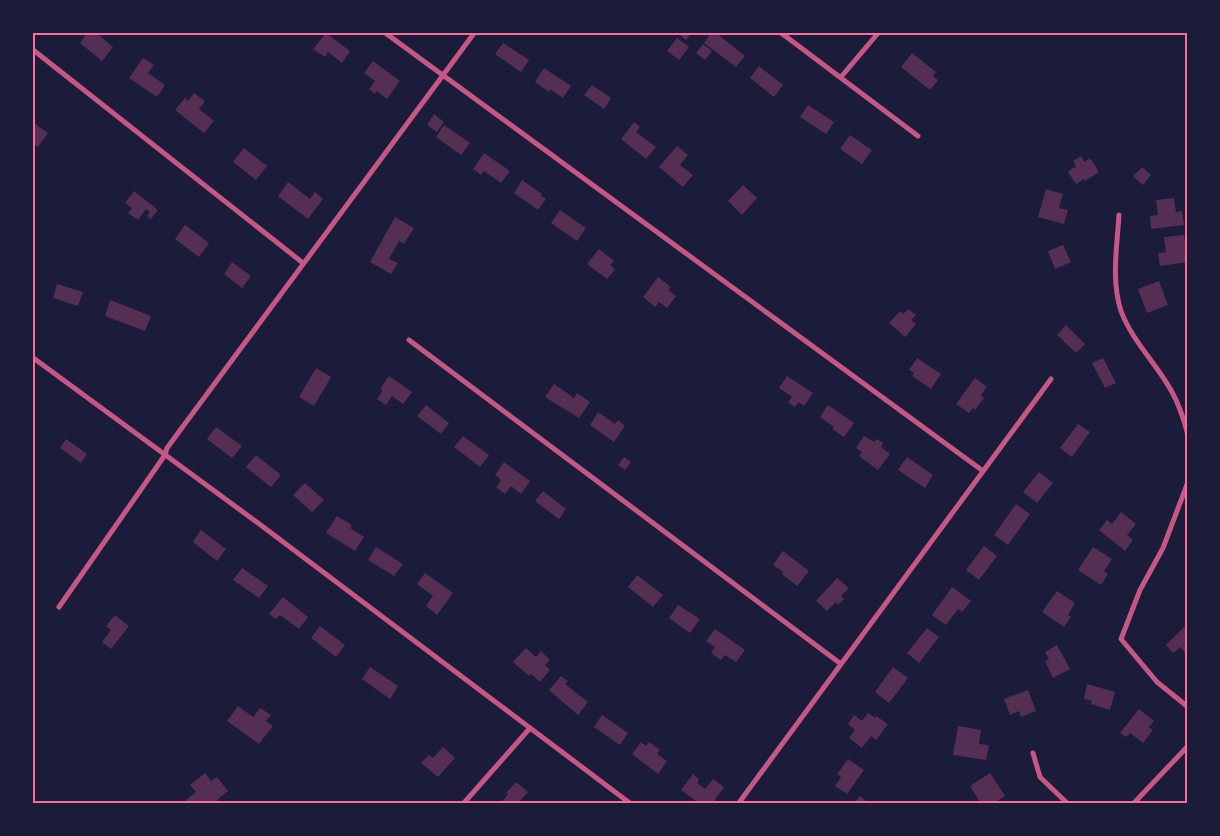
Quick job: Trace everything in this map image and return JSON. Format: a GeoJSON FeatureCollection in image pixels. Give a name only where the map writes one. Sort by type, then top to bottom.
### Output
{"type":"FeatureCollection","features":[{"type":"Feature","properties":{"kind":"street"},"geometry":{"type":"LineString","coordinates":[[384,32],[983,471]]}},
{"type":"Feature","properties":{"kind":"street"},"geometry":{"type":"LineString","coordinates":[[59,607],[165,455],[167,448],[475,32]]}},
{"type":"Feature","properties":{"kind":"street"},"geometry":{"type":"LineString","coordinates":[[780,32],[918,136]]}},
{"type":"Feature","properties":{"kind":"street"},"geometry":{"type":"LineString","coordinates":[[841,77],[879,32]]}},
{"type":"Feature","properties":{"kind":"street"},"geometry":{"type":"LineString","coordinates":[[32,49],[303,263]]}},
{"type":"Feature","properties":{"kind":"street"},"geometry":{"type":"LineString","coordinates":[[1119,215],[1115,274],[1117,294],[1122,312],[1136,340],[1172,391],[1181,411],[1188,435]]}},
{"type":"Feature","properties":{"kind":"street"},"geometry":{"type":"LineString","coordinates":[[409,340],[841,664]]}},
{"type":"Feature","properties":{"kind":"street"},"geometry":{"type":"LineString","coordinates":[[32,357],[258,523],[631,804]]}},
{"type":"Feature","properties":{"kind":"street"},"geometry":{"type":"LineString","coordinates":[[738,804],[1051,379]]}},
{"type":"Feature","properties":{"kind":"street"},"geometry":{"type":"LineString","coordinates":[[1188,482],[1163,548],[1140,590],[1121,639],[1157,682],[1188,707]]}},
{"type":"Feature","properties":{"kind":"street"},"geometry":{"type":"LineString","coordinates":[[462,804],[530,728]]}},
{"type":"Feature","properties":{"kind":"street"},"geometry":{"type":"LineString","coordinates":[[1133,804],[1188,746]]}},
{"type":"Feature","properties":{"kind":"street"},"geometry":{"type":"LineString","coordinates":[[1033,753],[1040,777],[1068,804]]}},
{"type":"Feature","properties":{"kind":"building"},"geometry":{"type":"Polygon","coordinates":[[[88,32],[95,32],[113,47],[102,61],[80,43],[88,32]]]}},
{"type":"Feature","properties":{"kind":"building"},"geometry":{"type":"Polygon","coordinates":[[[676,32],[692,32],[686,40],[676,32]]]}},
{"type":"Feature","properties":{"kind":"building"},"geometry":{"type":"Polygon","coordinates":[[[712,32],[715,32],[745,56],[736,67],[704,43],[712,32]]]}},
{"type":"Feature","properties":{"kind":"building"},"geometry":{"type":"Polygon","coordinates":[[[326,33],[350,51],[342,63],[328,52],[325,57],[313,49],[326,33]]]}},
{"type":"Feature","properties":{"kind":"building"},"geometry":{"type":"Polygon","coordinates":[[[677,38],[689,47],[679,60],[667,51],[677,38]]]}},
{"type":"Feature","properties":{"kind":"building"},"geometry":{"type":"Polygon","coordinates":[[[503,43],[529,60],[521,72],[495,54],[503,43]]]}},
{"type":"Feature","properties":{"kind":"building"},"geometry":{"type":"Polygon","coordinates":[[[703,44],[712,51],[705,60],[696,53],[703,44]]]}},
{"type":"Feature","properties":{"kind":"building"},"geometry":{"type":"Polygon","coordinates":[[[912,53],[936,72],[933,76],[938,80],[930,90],[901,67],[912,53]]]}},
{"type":"Feature","properties":{"kind":"building"},"geometry":{"type":"Polygon","coordinates":[[[143,58],[154,65],[148,73],[165,85],[157,97],[129,78],[143,58]]]}},
{"type":"Feature","properties":{"kind":"building"},"geometry":{"type":"Polygon","coordinates":[[[373,61],[400,81],[387,99],[377,91],[375,94],[369,89],[375,81],[364,73],[373,61]]]}},
{"type":"Feature","properties":{"kind":"building"},"geometry":{"type":"Polygon","coordinates":[[[759,66],[783,85],[774,97],[750,78],[759,66]]]}},
{"type":"Feature","properties":{"kind":"building"},"geometry":{"type":"Polygon","coordinates":[[[544,68],[571,86],[563,98],[550,89],[549,92],[535,82],[544,68]]]}},
{"type":"Feature","properties":{"kind":"building"},"geometry":{"type":"Polygon","coordinates":[[[592,85],[611,98],[604,109],[584,95],[592,85]]]}},
{"type":"Feature","properties":{"kind":"building"},"geometry":{"type":"Polygon","coordinates":[[[194,93],[205,101],[199,109],[214,121],[204,133],[175,110],[185,98],[188,101],[194,93]]]}},
{"type":"Feature","properties":{"kind":"building"},"geometry":{"type":"Polygon","coordinates":[[[808,105],[834,122],[826,134],[800,117],[808,105]]]}},
{"type":"Feature","properties":{"kind":"building"},"geometry":{"type":"Polygon","coordinates":[[[434,114],[444,122],[437,132],[427,125],[434,114]]]}},
{"type":"Feature","properties":{"kind":"building"},"geometry":{"type":"Polygon","coordinates":[[[32,122],[48,133],[38,147],[32,143],[32,122]]]}},
{"type":"Feature","properties":{"kind":"building"},"geometry":{"type":"Polygon","coordinates":[[[634,122],[640,127],[636,132],[656,147],[646,159],[621,139],[634,122]]]}},
{"type":"Feature","properties":{"kind":"building"},"geometry":{"type":"Polygon","coordinates":[[[444,125],[470,143],[461,155],[436,137],[444,125]]]}},
{"type":"Feature","properties":{"kind":"building"},"geometry":{"type":"Polygon","coordinates":[[[850,135],[872,150],[862,164],[840,149],[850,135]]]}},
{"type":"Feature","properties":{"kind":"building"},"geometry":{"type":"Polygon","coordinates":[[[677,146],[688,155],[680,165],[693,175],[683,187],[659,167],[677,146]]]}},
{"type":"Feature","properties":{"kind":"building"},"geometry":{"type":"Polygon","coordinates":[[[244,148],[267,166],[256,180],[233,162],[244,148]]]}},
{"type":"Feature","properties":{"kind":"building"},"geometry":{"type":"Polygon","coordinates":[[[484,153],[510,171],[501,183],[484,171],[481,175],[473,169],[484,153]]]}},
{"type":"Feature","properties":{"kind":"building"},"geometry":{"type":"Polygon","coordinates":[[[1081,156],[1084,162],[1090,158],[1099,172],[1085,181],[1084,179],[1076,184],[1068,172],[1076,166],[1073,161],[1081,156]]]}},
{"type":"Feature","properties":{"kind":"building"},"geometry":{"type":"Polygon","coordinates":[[[1142,167],[1151,175],[1143,185],[1133,176],[1142,167]]]}},
{"type":"Feature","properties":{"kind":"building"},"geometry":{"type":"Polygon","coordinates":[[[522,180],[546,199],[538,210],[514,193],[522,180]]]}},
{"type":"Feature","properties":{"kind":"building"},"geometry":{"type":"Polygon","coordinates":[[[288,182],[310,199],[315,192],[323,199],[308,219],[278,196],[288,182]]]}},
{"type":"Feature","properties":{"kind":"building"},"geometry":{"type":"Polygon","coordinates":[[[743,185],[757,198],[742,215],[728,201],[743,185]]]}},
{"type":"Feature","properties":{"kind":"building"},"geometry":{"type":"Polygon","coordinates":[[[1046,189],[1063,194],[1059,208],[1068,210],[1064,224],[1038,217],[1046,189]]]}},
{"type":"Feature","properties":{"kind":"building"},"geometry":{"type":"Polygon","coordinates":[[[134,191],[158,210],[151,219],[147,216],[150,212],[146,209],[138,220],[128,213],[132,208],[125,203],[134,191]]]}},
{"type":"Feature","properties":{"kind":"building"},"geometry":{"type":"Polygon","coordinates":[[[1174,198],[1176,212],[1182,211],[1184,225],[1151,229],[1150,216],[1158,215],[1156,200],[1174,198]]]}},
{"type":"Feature","properties":{"kind":"building"},"geometry":{"type":"Polygon","coordinates":[[[560,210],[586,228],[577,241],[551,223],[560,210]]]}},
{"type":"Feature","properties":{"kind":"building"},"geometry":{"type":"Polygon","coordinates":[[[395,217],[414,228],[404,244],[399,241],[389,259],[398,263],[391,274],[370,262],[395,217]]]}},
{"type":"Feature","properties":{"kind":"building"},"geometry":{"type":"Polygon","coordinates":[[[185,225],[209,243],[199,257],[175,239],[185,225]]]}},
{"type":"Feature","properties":{"kind":"building"},"geometry":{"type":"Polygon","coordinates":[[[1184,235],[1188,262],[1160,266],[1158,253],[1166,252],[1164,237],[1184,235]]]}},
{"type":"Feature","properties":{"kind":"building"},"geometry":{"type":"Polygon","coordinates":[[[1063,245],[1071,262],[1055,269],[1048,251],[1063,245]]]}},
{"type":"Feature","properties":{"kind":"building"},"geometry":{"type":"Polygon","coordinates":[[[599,249],[614,261],[610,265],[615,270],[607,279],[587,264],[599,249]]]}},
{"type":"Feature","properties":{"kind":"building"},"geometry":{"type":"Polygon","coordinates":[[[232,262],[251,276],[242,288],[224,274],[232,262]]]}},
{"type":"Feature","properties":{"kind":"building"},"geometry":{"type":"Polygon","coordinates":[[[658,277],[671,287],[668,290],[676,296],[667,308],[659,302],[655,307],[643,297],[658,277]]]}},
{"type":"Feature","properties":{"kind":"building"},"geometry":{"type":"Polygon","coordinates":[[[1159,281],[1168,305],[1147,313],[1138,289],[1159,281]]]}},
{"type":"Feature","properties":{"kind":"building"},"geometry":{"type":"Polygon","coordinates":[[[57,284],[83,292],[78,306],[53,298],[57,284]]]}},
{"type":"Feature","properties":{"kind":"building"},"geometry":{"type":"Polygon","coordinates":[[[110,300],[151,316],[145,331],[105,316],[110,300]]]}},
{"type":"Feature","properties":{"kind":"building"},"geometry":{"type":"Polygon","coordinates":[[[908,309],[916,315],[911,320],[916,324],[905,337],[889,323],[900,311],[903,314],[908,309]]]}},
{"type":"Feature","properties":{"kind":"building"},"geometry":{"type":"Polygon","coordinates":[[[1066,325],[1085,344],[1076,353],[1057,335],[1066,325]]]}},
{"type":"Feature","properties":{"kind":"building"},"geometry":{"type":"Polygon","coordinates":[[[917,358],[941,374],[931,389],[912,376],[914,373],[909,370],[917,358]]]}},
{"type":"Feature","properties":{"kind":"building"},"geometry":{"type":"Polygon","coordinates":[[[1103,358],[1116,383],[1105,388],[1092,363],[1103,358]]]}},
{"type":"Feature","properties":{"kind":"building"},"geometry":{"type":"Polygon","coordinates":[[[316,368],[331,377],[314,406],[299,397],[316,368]]]}},
{"type":"Feature","properties":{"kind":"building"},"geometry":{"type":"Polygon","coordinates":[[[389,376],[412,392],[403,404],[392,396],[386,405],[377,399],[383,390],[380,389],[389,376]]]}},
{"type":"Feature","properties":{"kind":"building"},"geometry":{"type":"Polygon","coordinates":[[[787,376],[813,393],[804,406],[798,402],[795,407],[788,402],[792,397],[779,388],[787,376]]]}},
{"type":"Feature","properties":{"kind":"building"},"geometry":{"type":"Polygon","coordinates":[[[975,378],[987,387],[981,395],[984,398],[975,410],[973,408],[969,413],[956,404],[975,378]]]}},
{"type":"Feature","properties":{"kind":"building"},"geometry":{"type":"Polygon","coordinates":[[[554,384],[574,398],[577,393],[590,402],[579,418],[545,397],[554,384]]]}},
{"type":"Feature","properties":{"kind":"building"},"geometry":{"type":"Polygon","coordinates":[[[426,405],[449,423],[441,434],[417,416],[426,405]]]}},
{"type":"Feature","properties":{"kind":"building"},"geometry":{"type":"Polygon","coordinates":[[[828,405],[854,423],[844,437],[832,429],[834,427],[820,417],[828,405]]]}},
{"type":"Feature","properties":{"kind":"building"},"geometry":{"type":"Polygon","coordinates":[[[598,412],[615,424],[618,420],[625,426],[614,442],[590,425],[598,412]]]}},
{"type":"Feature","properties":{"kind":"building"},"geometry":{"type":"Polygon","coordinates":[[[1078,424],[1090,432],[1072,457],[1060,448],[1078,424]]]}},
{"type":"Feature","properties":{"kind":"building"},"geometry":{"type":"Polygon","coordinates":[[[216,427],[242,446],[232,458],[207,439],[216,427]]]}},
{"type":"Feature","properties":{"kind":"building"},"geometry":{"type":"Polygon","coordinates":[[[463,436],[489,455],[480,467],[454,447],[463,436]]]}},
{"type":"Feature","properties":{"kind":"building"},"geometry":{"type":"Polygon","coordinates":[[[864,436],[874,442],[877,439],[883,443],[881,447],[890,454],[878,470],[859,456],[862,452],[856,448],[864,436]]]}},
{"type":"Feature","properties":{"kind":"building"},"geometry":{"type":"Polygon","coordinates":[[[66,439],[87,454],[81,463],[60,448],[66,439]]]}},
{"type":"Feature","properties":{"kind":"building"},"geometry":{"type":"Polygon","coordinates":[[[256,455],[281,475],[271,487],[246,467],[256,455]]]}},
{"type":"Feature","properties":{"kind":"building"},"geometry":{"type":"Polygon","coordinates":[[[624,457],[631,462],[625,470],[618,465],[624,457]]]}},
{"type":"Feature","properties":{"kind":"building"},"geometry":{"type":"Polygon","coordinates":[[[907,457],[933,475],[925,488],[898,470],[907,457]]]}},
{"type":"Feature","properties":{"kind":"building"},"geometry":{"type":"Polygon","coordinates":[[[504,462],[530,481],[521,494],[511,486],[505,494],[496,487],[501,480],[495,475],[504,462]]]}},
{"type":"Feature","properties":{"kind":"building"},"geometry":{"type":"Polygon","coordinates":[[[1039,472],[1053,483],[1037,503],[1023,492],[1039,472]]]}},
{"type":"Feature","properties":{"kind":"building"},"geometry":{"type":"Polygon","coordinates":[[[305,483],[324,500],[312,512],[293,495],[305,483]]]}},
{"type":"Feature","properties":{"kind":"building"},"geometry":{"type":"Polygon","coordinates":[[[543,491],[566,509],[559,519],[535,501],[543,491]]]}},
{"type":"Feature","properties":{"kind":"building"},"geometry":{"type":"Polygon","coordinates":[[[1016,504],[1030,514],[1008,545],[994,535],[1016,504]]]}},
{"type":"Feature","properties":{"kind":"building"},"geometry":{"type":"Polygon","coordinates":[[[1121,512],[1136,524],[1127,535],[1133,540],[1125,551],[1099,530],[1107,520],[1112,524],[1121,512]]]}},
{"type":"Feature","properties":{"kind":"building"},"geometry":{"type":"Polygon","coordinates":[[[337,516],[352,525],[350,528],[364,537],[355,551],[326,533],[337,516]]]}},
{"type":"Feature","properties":{"kind":"building"},"geometry":{"type":"Polygon","coordinates":[[[201,530],[226,549],[217,561],[193,542],[201,530]]]}},
{"type":"Feature","properties":{"kind":"building"},"geometry":{"type":"Polygon","coordinates":[[[984,546],[997,556],[979,580],[966,570],[984,546]]]}},
{"type":"Feature","properties":{"kind":"building"},"geometry":{"type":"Polygon","coordinates":[[[376,547],[403,564],[394,576],[368,560],[376,547]]]}},
{"type":"Feature","properties":{"kind":"building"},"geometry":{"type":"Polygon","coordinates":[[[1093,547],[1112,559],[1104,571],[1108,574],[1101,585],[1078,570],[1093,547]]]}},
{"type":"Feature","properties":{"kind":"building"},"geometry":{"type":"Polygon","coordinates":[[[783,551],[809,571],[797,586],[773,565],[783,551]]]}},
{"type":"Feature","properties":{"kind":"building"},"geometry":{"type":"Polygon","coordinates":[[[242,568],[268,586],[259,598],[233,580],[242,568]]]}},
{"type":"Feature","properties":{"kind":"building"},"geometry":{"type":"Polygon","coordinates":[[[425,573],[453,593],[437,615],[426,606],[433,596],[417,584],[425,573]]]}},
{"type":"Feature","properties":{"kind":"building"},"geometry":{"type":"Polygon","coordinates":[[[637,575],[663,595],[653,607],[628,587],[637,575]]]}},
{"type":"Feature","properties":{"kind":"building"},"geometry":{"type":"Polygon","coordinates":[[[837,578],[849,588],[841,596],[844,599],[838,605],[836,602],[827,611],[816,601],[837,578]]]}},
{"type":"Feature","properties":{"kind":"building"},"geometry":{"type":"Polygon","coordinates":[[[952,587],[971,601],[962,612],[958,609],[946,625],[932,615],[952,587]]]}},
{"type":"Feature","properties":{"kind":"building"},"geometry":{"type":"Polygon","coordinates":[[[1057,591],[1075,603],[1068,615],[1071,617],[1064,627],[1042,612],[1057,591]]]}},
{"type":"Feature","properties":{"kind":"building"},"geometry":{"type":"Polygon","coordinates":[[[283,597],[308,617],[299,629],[280,615],[276,619],[269,614],[283,597]]]}},
{"type":"Feature","properties":{"kind":"building"},"geometry":{"type":"Polygon","coordinates":[[[678,605],[700,619],[690,633],[669,618],[678,605]]]}},
{"type":"Feature","properties":{"kind":"building"},"geometry":{"type":"Polygon","coordinates":[[[115,615],[129,626],[111,649],[102,642],[111,630],[106,626],[115,615]]]}},
{"type":"Feature","properties":{"kind":"building"},"geometry":{"type":"Polygon","coordinates":[[[320,626],[345,645],[336,657],[311,638],[320,626]]]}},
{"type":"Feature","properties":{"kind":"building"},"geometry":{"type":"Polygon","coordinates":[[[1184,627],[1188,630],[1188,655],[1180,647],[1173,653],[1166,645],[1184,627]]]}},
{"type":"Feature","properties":{"kind":"building"},"geometry":{"type":"Polygon","coordinates":[[[927,628],[939,637],[919,663],[907,653],[927,628]]]}},
{"type":"Feature","properties":{"kind":"building"},"geometry":{"type":"Polygon","coordinates":[[[715,629],[745,650],[736,662],[725,655],[721,660],[711,653],[715,647],[706,641],[715,629]]]}},
{"type":"Feature","properties":{"kind":"building"},"geometry":{"type":"Polygon","coordinates":[[[1057,645],[1070,669],[1053,678],[1045,661],[1049,659],[1045,652],[1057,645]]]}},
{"type":"Feature","properties":{"kind":"building"},"geometry":{"type":"Polygon","coordinates":[[[526,648],[536,657],[541,651],[550,660],[545,665],[550,670],[540,682],[531,674],[529,676],[513,662],[526,648]]]}},
{"type":"Feature","properties":{"kind":"building"},"geometry":{"type":"Polygon","coordinates":[[[370,667],[398,686],[390,699],[362,679],[370,667]]]}},
{"type":"Feature","properties":{"kind":"building"},"geometry":{"type":"Polygon","coordinates":[[[893,667],[908,678],[889,703],[875,692],[893,667]]]}},
{"type":"Feature","properties":{"kind":"building"},"geometry":{"type":"Polygon","coordinates":[[[561,676],[568,681],[565,684],[588,702],[578,715],[549,690],[561,676]]]}},
{"type":"Feature","properties":{"kind":"building"},"geometry":{"type":"Polygon","coordinates":[[[1087,684],[1115,692],[1110,710],[1091,704],[1092,701],[1084,699],[1087,684]]]}},
{"type":"Feature","properties":{"kind":"building"},"geometry":{"type":"Polygon","coordinates":[[[1028,690],[1036,711],[1021,717],[1019,711],[1010,715],[1004,699],[1028,690]]]}},
{"type":"Feature","properties":{"kind":"building"},"geometry":{"type":"Polygon","coordinates":[[[238,706],[253,717],[260,708],[271,715],[266,721],[273,726],[259,744],[227,721],[238,706]]]}},
{"type":"Feature","properties":{"kind":"building"},"geometry":{"type":"Polygon","coordinates":[[[1139,709],[1154,721],[1149,727],[1153,730],[1143,743],[1130,733],[1126,737],[1120,733],[1139,709]]]}},
{"type":"Feature","properties":{"kind":"building"},"geometry":{"type":"Polygon","coordinates":[[[868,713],[888,724],[876,740],[871,736],[862,748],[849,738],[855,730],[848,724],[854,715],[862,721],[868,713]]]}},
{"type":"Feature","properties":{"kind":"building"},"geometry":{"type":"Polygon","coordinates":[[[602,715],[628,733],[620,745],[594,727],[602,715]]]}},
{"type":"Feature","properties":{"kind":"building"},"geometry":{"type":"Polygon","coordinates":[[[958,726],[981,730],[979,744],[989,745],[986,760],[953,755],[958,726]]]}},
{"type":"Feature","properties":{"kind":"building"},"geometry":{"type":"Polygon","coordinates":[[[641,742],[646,746],[649,742],[660,750],[657,754],[667,761],[658,774],[632,754],[641,742]]]}},
{"type":"Feature","properties":{"kind":"building"},"geometry":{"type":"Polygon","coordinates":[[[443,747],[455,758],[438,777],[421,763],[429,755],[433,758],[443,747]]]}},
{"type":"Feature","properties":{"kind":"building"},"geometry":{"type":"Polygon","coordinates":[[[848,759],[864,770],[847,794],[835,786],[841,777],[837,774],[848,759]]]}},
{"type":"Feature","properties":{"kind":"building"},"geometry":{"type":"Polygon","coordinates":[[[205,773],[211,781],[217,777],[228,791],[217,800],[219,804],[187,804],[185,801],[196,792],[190,785],[205,773]]]}},
{"type":"Feature","properties":{"kind":"building"},"geometry":{"type":"Polygon","coordinates":[[[990,773],[1005,796],[993,804],[981,804],[970,786],[990,773]]]}},
{"type":"Feature","properties":{"kind":"building"},"geometry":{"type":"Polygon","coordinates":[[[693,774],[699,779],[697,783],[705,789],[713,779],[724,787],[712,804],[700,804],[681,790],[693,774]]]}},
{"type":"Feature","properties":{"kind":"building"},"geometry":{"type":"Polygon","coordinates":[[[516,782],[528,792],[519,802],[520,804],[500,804],[508,794],[506,793],[516,782]]]}},
{"type":"Feature","properties":{"kind":"building"},"geometry":{"type":"Polygon","coordinates":[[[860,796],[869,804],[854,804],[860,796]]]}}]}
